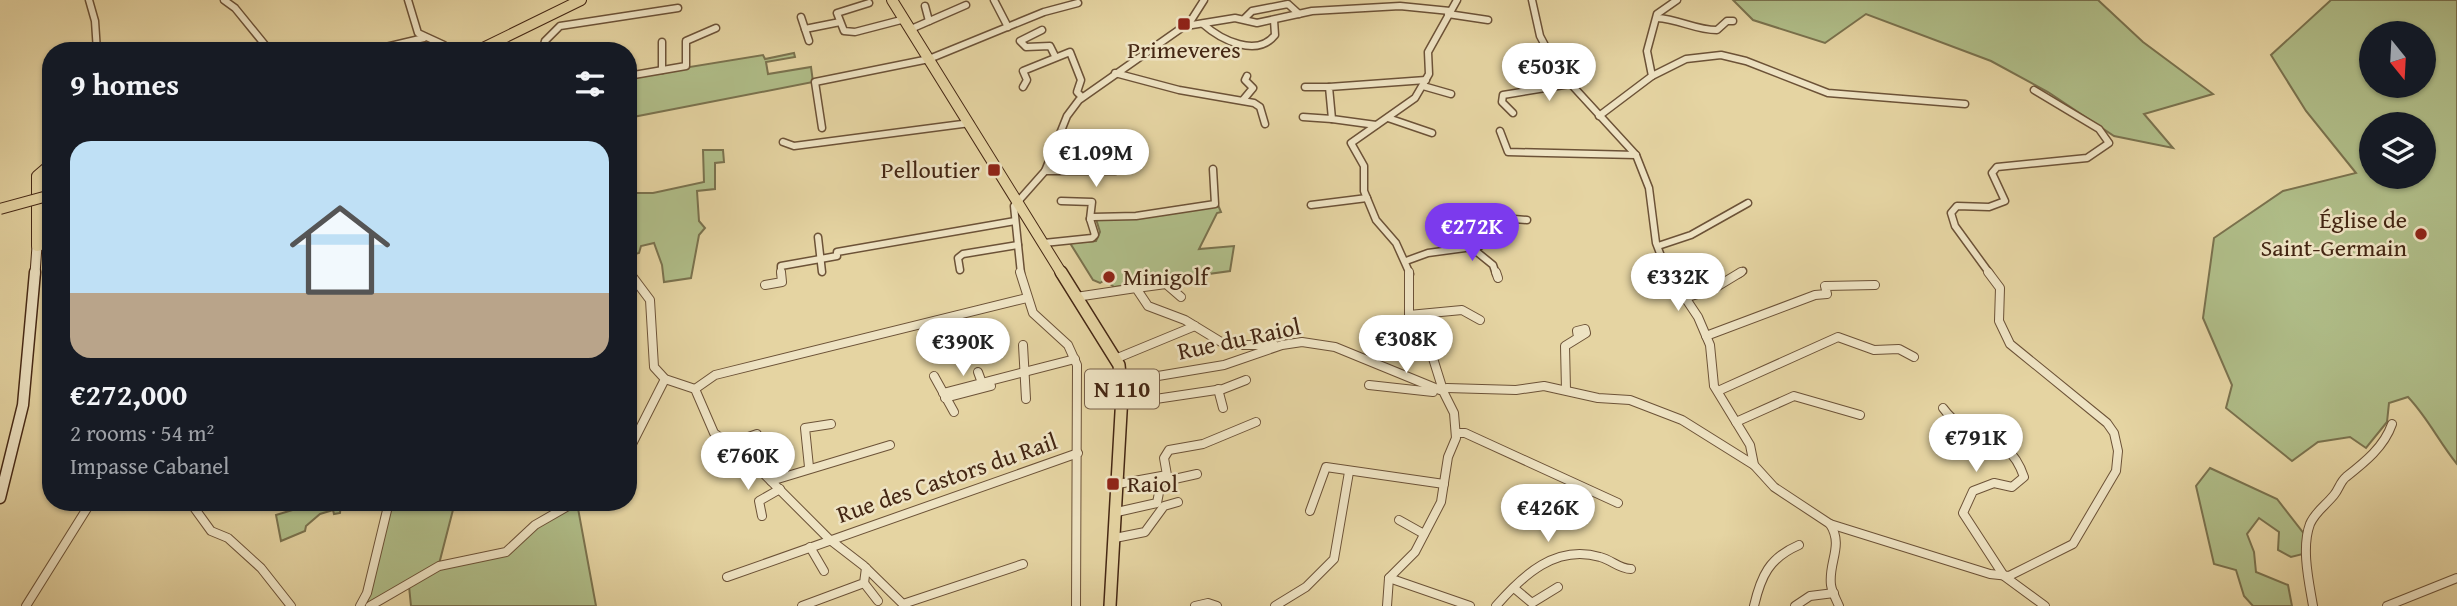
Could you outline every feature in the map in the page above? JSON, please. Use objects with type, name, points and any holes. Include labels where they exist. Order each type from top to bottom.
[{"type":"main road","points":[[485,42],[570,0]]},
{"type":"main road","points":[[495,42],[581,0]]},
{"type":"main road","name":"N 110","points":[[892,0],[1115,359],[1122,383],[1122,404],[1110,606]]},
{"type":"main road","points":[[0,498],[17,448],[24,408],[37,246],[37,176],[42,171]]},
{"type":"main road","points":[[0,209],[42,197]]},
{"type":"main road","points":[[37,246],[42,245]]},
{"type":"street","points":[[89,0],[95,21],[96,42]]},
{"type":"street","points":[[224,0],[233,5],[260,42]]},
{"type":"street","points":[[408,0],[418,33],[436,42]]},
{"type":"street","points":[[911,29],[963,7],[954,0]]},
{"type":"street","points":[[994,0],[1008,27]]},
{"type":"street","points":[[1076,606],[1078,453],[1075,359],[1070,347],[1060,336],[1033,315],[1027,298],[1018,245],[1015,221],[1017,201],[1045,171],[1067,116],[1082,97],[1186,26],[1204,0]]},
{"type":"street","points":[[1387,606],[1390,578],[1415,552],[1441,502],[1456,433],[1454,413],[1443,390],[1426,336],[1409,315],[1407,293],[1411,277],[1406,261],[1376,220],[1367,198],[1364,166],[1351,143],[1415,98],[1429,74],[1428,51],[1439,39],[1449,13],[1458,0]]},
{"type":"street","points":[[1532,0],[1540,36],[1552,62],[1636,155],[1649,188],[1658,246],[1668,272],[1685,298],[1714,354],[1711,361],[1717,391],[1750,446],[1754,465]]},
{"type":"street","points":[[1652,76],[1647,51],[1657,18],[1660,11],[1677,0]]},
{"type":"street","points":[[869,3],[836,13],[848,33],[905,19]]},
{"type":"street","points":[[822,128],[815,82],[929,59],[1053,8],[1078,3]]},
{"type":"street","points":[[1244,19],[1252,11],[1288,4],[1299,14]]},
{"type":"street","points":[[925,6],[929,21]]},
{"type":"street","points":[[1186,26],[1236,18],[1253,23],[1299,14],[1400,6],[1488,20]]},
{"type":"street","points":[[545,42],[560,26],[678,8]]},
{"type":"street","points":[[801,17],[809,41]]},
{"type":"street","points":[[1657,18],[1680,19],[1694,28],[1713,31],[1727,21],[1733,21]]},
{"type":"street","points":[[1203,24],[1216,35],[1258,47],[1267,45],[1275,35],[1274,20]]},
{"type":"street","points":[[805,29],[840,22]]},
{"type":"street","points":[[637,74],[688,64],[686,41],[716,28]]},
{"type":"street","points":[[1042,30],[1020,41],[1026,47],[1049,46],[1055,56]]},
{"type":"street","points":[[408,42],[425,38]]},
{"type":"street","points":[[662,42],[662,70]]},
{"type":"street","points":[[1023,87],[1027,80],[1023,71],[1070,52],[1081,80],[1077,92],[1082,97]]},
{"type":"street","points":[[1599,116],[1652,76],[1686,59],[1721,55],[1746,61],[1828,93],[1965,104]]},
{"type":"street","points":[[1115,73],[1179,90],[1243,100],[1260,107],[1265,124]]},
{"type":"street","points":[[1243,100],[1252,88],[1245,80],[1247,76]]},
{"type":"street","points":[[1306,88],[1425,83],[1451,94]]},
{"type":"street","points":[[1513,113],[1502,102],[1503,95],[1570,84]]},
{"type":"street","points":[[1329,87],[1332,119]]},
{"type":"street","points":[[1369,385],[1443,390],[1516,390],[1544,386],[1598,398],[1630,400],[1682,420],[1754,465],[1774,487],[1830,524],[1906,549],[2004,576],[2073,544],[2116,471],[2118,451],[2114,433],[2107,423],[2015,353],[1995,309],[2000,288],[1955,226],[1951,214],[1957,205],[1994,208],[2002,205],[2005,201],[1992,173],[1997,167],[2020,163],[2051,164],[2105,149],[2109,143],[2099,130],[2034,90]]},
{"type":"street","points":[[1303,117],[1376,125]]},
{"type":"street","points":[[1388,118],[1432,133]]},
{"type":"street","points":[[783,142],[794,146],[970,123]]},
{"type":"street","points":[[1500,131],[1508,152],[1636,155]]},
{"type":"street","points":[[1090,219],[1136,216],[1214,204],[1213,169]]},
{"type":"street","points":[[1045,171],[1115,171]]},
{"type":"street","points":[[1311,205],[1367,198]]},
{"type":"street","points":[[1061,201],[1100,202]]},
{"type":"street","points":[[1044,243],[1092,238],[1095,235],[1090,219],[1092,202]]},
{"type":"street","points":[[1658,246],[1691,235],[1748,203]]},
{"type":"street","points":[[1406,261],[1428,253],[1480,246],[1514,219],[1527,220]]},
{"type":"street","points":[[765,285],[782,282],[781,265],[837,256],[837,251],[1015,221]]},
{"type":"street","points":[[818,237],[822,272]]},
{"type":"street","points":[[960,270],[958,258],[963,254],[1018,245]]},
{"type":"street","points":[[1472,248],[1493,265],[1498,278]]},
{"type":"street","points":[[1685,298],[1713,289],[1743,271]]},
{"type":"street","points":[[637,282],[650,300],[654,367],[665,379],[695,389],[714,433],[780,489],[829,539],[866,568],[904,605],[1024,564]]},
{"type":"street","points":[[1076,297],[1166,284],[1181,298]]},
{"type":"street","points":[[1706,336],[1815,295],[1827,294],[1825,286],[1875,285]]},
{"type":"street","points":[[1136,288],[1148,306],[1195,326],[1226,345],[1282,345]]},
{"type":"street","points":[[695,389],[715,375],[1027,298]]},
{"type":"street","points":[[1409,315],[1462,310],[1480,320]]},
{"type":"street","points":[[928,324],[933,350]]},
{"type":"street","points":[[1115,359],[1195,326]]},
{"type":"street","points":[[1566,390],[1565,346],[1578,337]]},
{"type":"street","points":[[1717,391],[1838,337],[1853,341],[1871,352],[1881,354],[1899,349],[1914,357]]},
{"type":"street","name":"Rue du Raiol","points":[[1122,383],[1224,365],[1282,345],[1302,342],[1328,345],[1443,390]]},
{"type":"street","points":[[1023,345],[1026,399]]},
{"type":"street","points":[[944,396],[982,383],[1075,359]]},
{"type":"street","points":[[978,372],[982,383]]},
{"type":"street","points":[[934,376],[954,412]]},
{"type":"street","points":[[637,434],[665,379]]},
{"type":"street","points":[[944,396],[996,384],[998,379]]},
{"type":"street","points":[[1122,404],[1218,389],[1246,380]]},
{"type":"street","points":[[1218,389],[1223,408]]},
{"type":"street","points":[[1736,422],[1775,406],[1786,397],[1794,396],[1860,415]]},
{"type":"street","points":[[1943,408],[1954,425],[1999,440],[2021,462],[2024,477],[2012,488],[1994,483],[1973,491],[1963,513],[2004,576],[2045,606]]},
{"type":"street","points":[[1118,484],[1130,484],[1167,475],[1165,453],[1169,450],[1203,444],[1256,422]]},
{"type":"street","points":[[809,467],[805,428],[831,424]]},
{"type":"street","points":[[2313,606],[2307,566],[2309,526],[2317,512],[2335,494],[2342,480],[2368,460],[2388,435],[2392,424]]},
{"type":"street","points":[[1456,433],[1465,433],[1618,503]]},
{"type":"street","points":[[728,444],[757,434]]},
{"type":"street","points":[[771,481],[890,444]]},
{"type":"street","name":"Rue des Castors du Rail","points":[[727,577],[1078,453]]},
{"type":"street","points":[[1310,510],[1324,468],[1444,484]]},
{"type":"street","points":[[1276,606],[1306,587],[1334,559],[1349,472]]},
{"type":"street","points":[[1117,512],[1157,503],[1161,482],[1197,474]]},
{"type":"street","points":[[762,516],[759,501],[780,489]]},
{"type":"street","points":[[1115,538],[1145,531],[1164,506],[1178,502]]},
{"type":"street","points":[[26,606],[85,511]]},
{"type":"street","points":[[197,511],[211,531],[228,538],[261,568],[291,606]]},
{"type":"street","points":[[360,606],[367,593],[387,511]]},
{"type":"street","points":[[370,606],[439,566],[506,552],[535,524],[559,511]]},
{"type":"street","points":[[1399,520],[1424,534]]},
{"type":"street","points":[[1830,524],[1837,532],[1839,547],[1831,584],[1839,606]]},
{"type":"street","points":[[1754,606],[1762,570],[1786,550],[1798,545]]},
{"type":"street","points":[[810,547],[824,571]]},
{"type":"street","points":[[1496,606],[1536,565],[1559,555],[1577,552],[1604,558],[1622,568],[1631,569]]},
{"type":"street","points":[[866,568],[864,583],[878,601]]},
{"type":"street","points":[[1390,578],[1470,606]]},
{"type":"street","points":[[2387,606],[2457,578]]},
{"type":"street","points":[[802,606],[864,583]]},
{"type":"street","points":[[1514,588],[1532,603],[1558,587]]},
{"type":"street","points":[[1795,606],[1810,596],[1834,593]]},
{"type":"street","points":[[1195,606],[1208,603],[1217,606]]},
{"type":"green space","points":[[1733,0],[2098,0],[2143,42],[2213,94],[2144,114],[2173,148],[2114,136],[2048,92],[1991,61],[1866,14],[1825,43],[1753,20]]},
{"type":"green space","points":[[2331,0],[2457,0],[2457,464],[2408,397],[2389,403],[2387,422],[2366,448],[2350,437],[2318,442],[2292,461],[2226,408],[2232,385],[2203,318],[2214,238],[2283,191],[2356,173],[2306,111],[2271,55]]},
{"type":"green space","points":[[794,53],[795,57],[766,62],[768,74],[811,67],[813,82],[637,116],[637,76],[763,55],[765,59]]},
{"type":"green space","points":[[703,150],[723,150],[724,162],[715,163],[715,189],[697,191],[699,221],[705,228],[699,235],[691,278],[664,282],[662,265],[654,243],[641,246],[637,254],[637,193],[653,193],[704,182]]},
{"type":"green space","points":[[1218,205],[1221,212],[1217,213],[1199,249],[1234,246],[1230,271],[1114,287],[1105,280],[1100,283],[1093,280],[1070,243],[1096,241],[1100,232],[1096,219]]},
{"type":"green space","points":[[2210,468],[2277,499],[2305,535],[2303,554],[2291,557],[2278,550],[2279,532],[2259,518],[2247,534],[2254,552],[2256,572],[2288,585],[2292,606],[2253,606],[2244,596],[2236,570],[2214,564],[2196,486]]},
{"type":"green space","points":[[289,511],[330,511],[320,514],[306,526],[305,531],[281,541],[276,515]]},
{"type":"green space","points":[[390,511],[453,511],[439,564],[363,606]]},
{"type":"green space","points":[[564,511],[578,511],[596,606],[411,606],[409,586],[441,568],[503,555],[532,531]]},
{"type":"place","name":"Primeveres","points":[[1184,24]]},
{"type":"place","name":"Pelloutier","points":[[994,170]]},
{"type":"place","name":"Église de Saint-Germain","points":[[2421,234]]},
{"type":"place","name":"Minigolf","points":[[1109,277]]},
{"type":"place","name":"Raiol","points":[[1113,484]]}]
